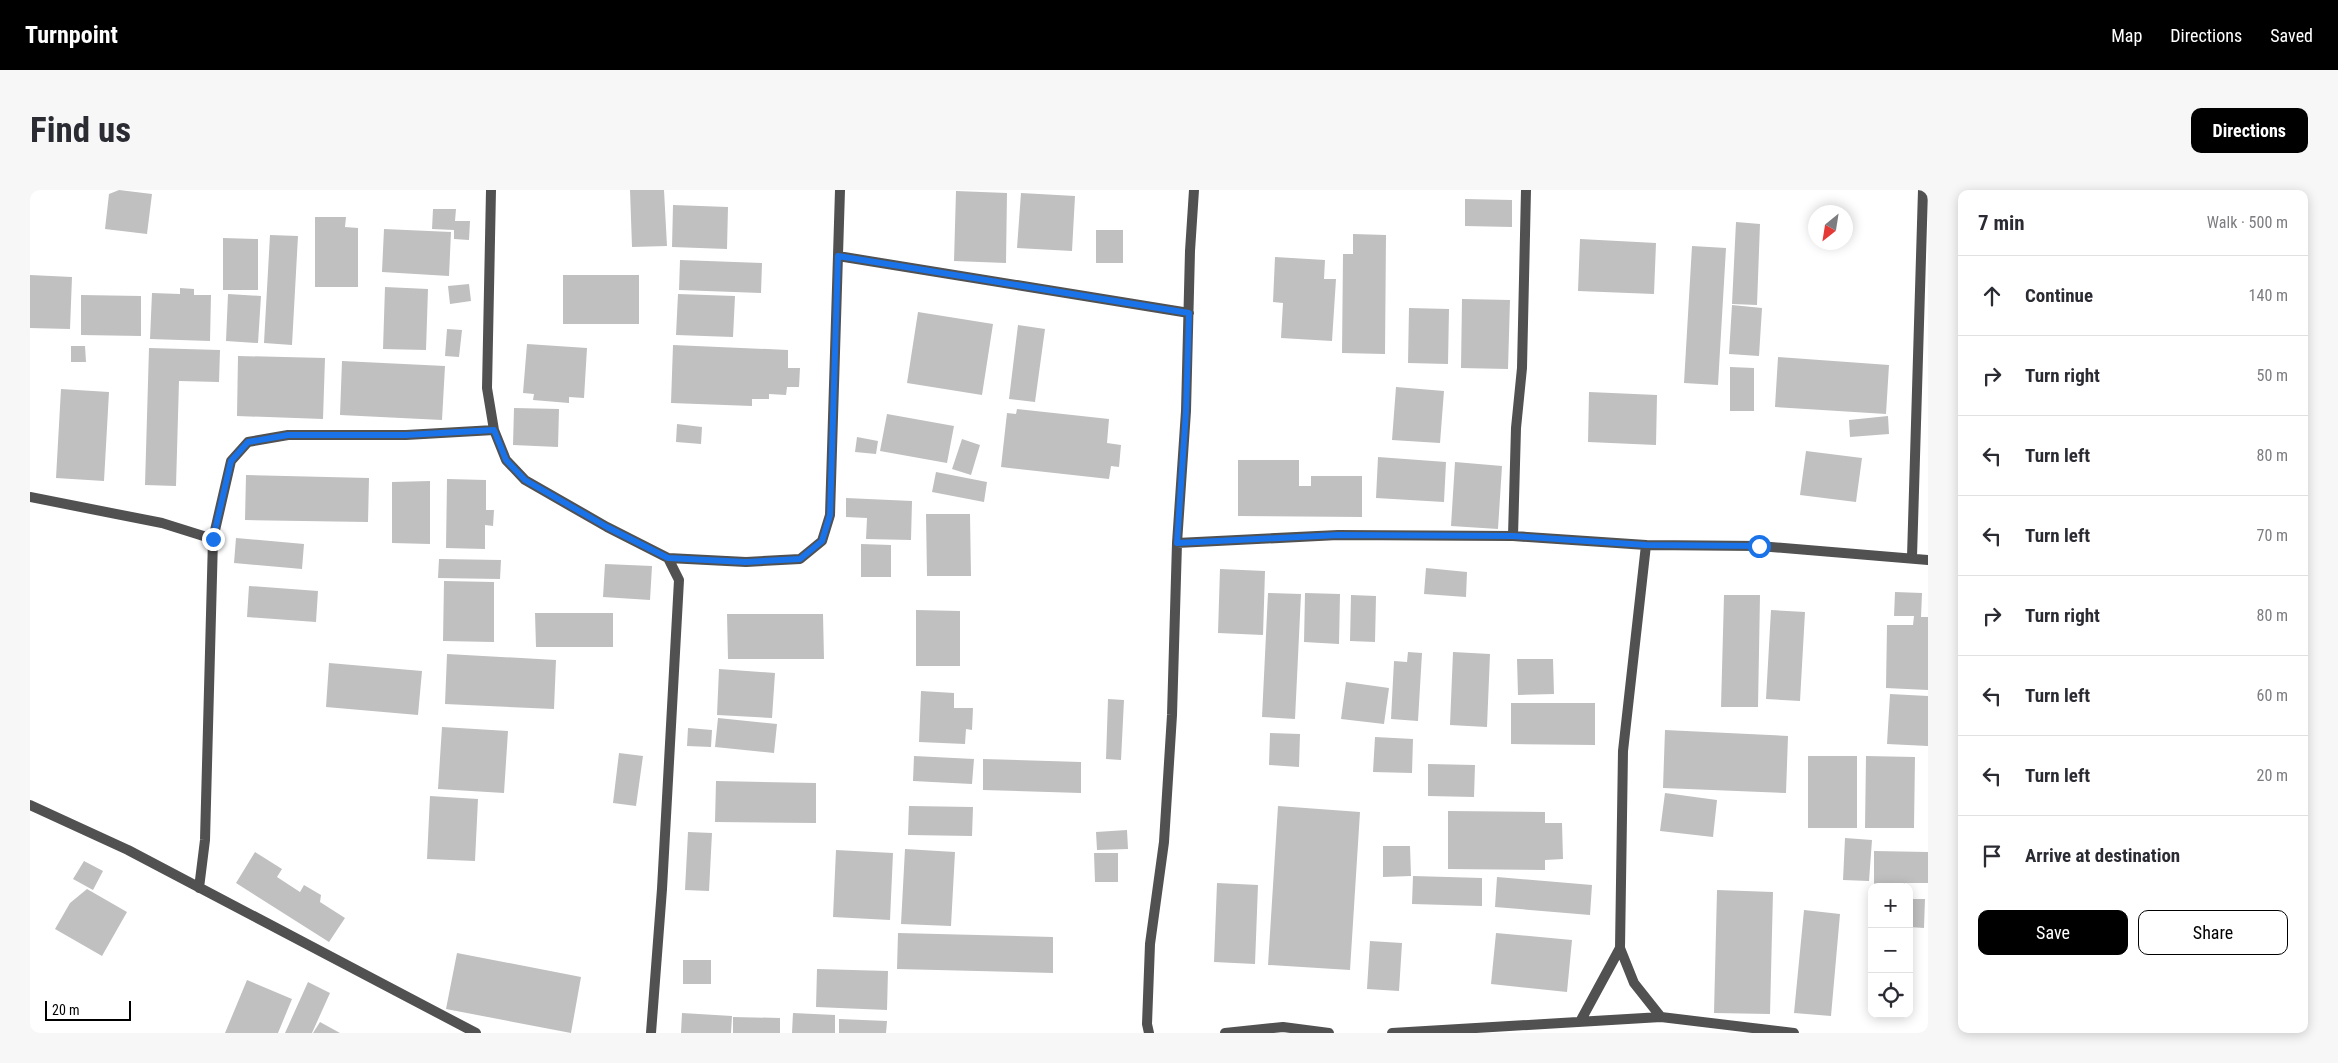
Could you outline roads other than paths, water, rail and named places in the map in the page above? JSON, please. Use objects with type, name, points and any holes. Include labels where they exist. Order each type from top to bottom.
[{"type":"street","points":[[490,190],[487,388],[494,430],[506,460],[525,480],[607,527],[668,558],[746,562],[800,559],[822,541],[830,515],[840,190]]},
{"type":"street","points":[[1149,1033],[1147,1024],[1150,944],[1164,842],[1172,715],[1177,543],[1186,411],[1194,190]]},
{"type":"street","points":[[1513,536],[1516,428],[1522,368],[1526,190]]},
{"type":"street","points":[[1912,557],[1923,190]]},
{"type":"street","points":[[838,256],[1189,313]]},
{"type":"street","points":[[199,888],[205,840],[213,539],[231,461],[248,442],[288,435],[406,435],[494,430]]},
{"type":"street","points":[[30,497],[162,523],[213,539]]},
{"type":"street","points":[[1177,543],[1338,535],[1513,536],[1646,545],[1759,546],[1912,557],[1928,560]]},
{"type":"street","points":[[1646,545],[1623,752],[1620,948],[1634,984],[1661,1016]]},
{"type":"street","points":[[651,1033],[662,889],[679,580],[668,558]]},
{"type":"street","points":[[30,805],[128,850],[476,1033]]},
{"type":"street","points":[[1581,1020],[1620,948]]},
{"type":"street","points":[[1392,1033],[1661,1016],[1794,1033]]},
{"type":"street","points":[[1225,1033],[1283,1027],[1329,1033]]}]
